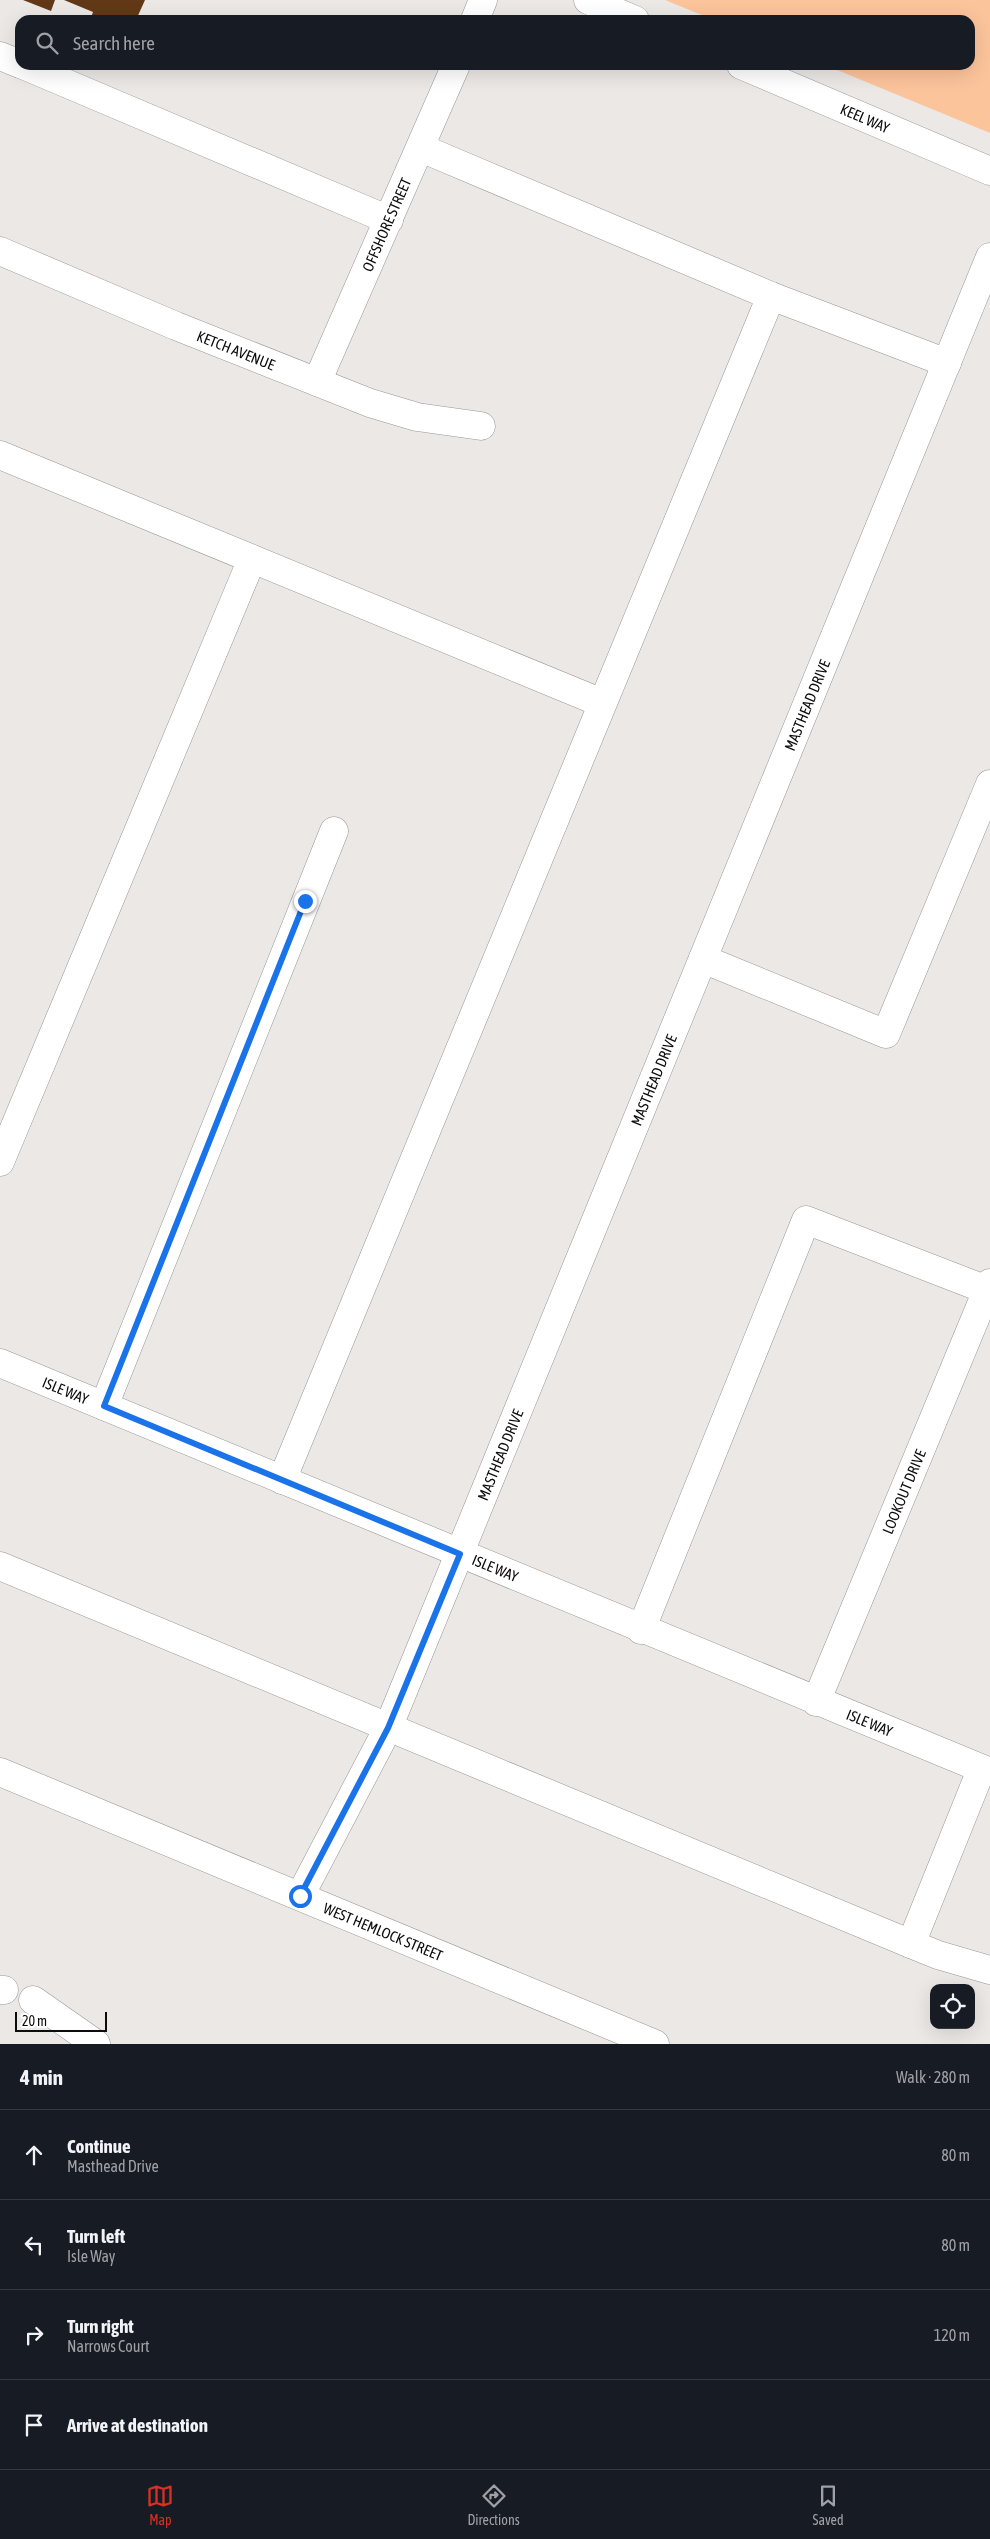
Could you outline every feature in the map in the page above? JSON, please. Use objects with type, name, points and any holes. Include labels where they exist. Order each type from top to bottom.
[{"type":"street","points":[[477,15],[483,0]]},
{"type":"street","points":[[588,0],[623,15]]},
{"type":"street","points":[[0,56],[15,62]]},
{"type":"street","points":[[35,70],[389,220]]},
{"type":"street","name":"OFFSHORE STREET","points":[[317,382],[454,70]]},
{"type":"street","name":"KEEL WAY","points":[[753,70],[990,171]]},
{"type":"street","points":[[421,148],[771,296],[947,363]]},
{"type":"street","name":"KETCH AVENUE","points":[[0,251],[176,326],[370,404],[417,417],[481,426]]},
{"type":"street","name":"MASTHEAD DRIVE","points":[[300,1896],[388,1728],[990,257]]},
{"type":"street","points":[[282,1480],[771,296]]},
{"type":"street","points":[[0,456],[602,703]]},
{"type":"street","points":[[0,1162],[252,559]]},
{"type":"street","points":[[703,959],[886,1034],[990,784]]},
{"type":"street","points":[[104,1406],[334,831]]},
{"type":"street","points":[[642,1630],[806,1220],[988,1286]]},
{"type":"street","name":"LOOKOUT DRIVE","points":[[816,1702],[988,1286]]},
{"type":"street","name":"ISLE WAY","points":[[0,1363],[985,1771]]},
{"type":"street","points":[[0,1566],[911,1944],[990,1970]]},
{"type":"street","points":[[911,1944],[985,1771]]},
{"type":"street","name":"WEST HEMLOCK STREET","points":[[0,1772],[655,2044]]},
{"type":"street","points":[[33,2000],[96,2044]]},
{"type":"shaded area","points":[[665,0],[990,0],[990,133],[837,70],[975,70],[975,15],[702,15]]},
{"type":"building","points":[[23,0],[55,0],[51,11]]},
{"type":"building","points":[[64,0],[145,0],[138,15],[92,15],[93,12]]},
{"type":"route","points":[[300,1896],[388,1728],[460,1554],[104,1406],[305,901]]}]
